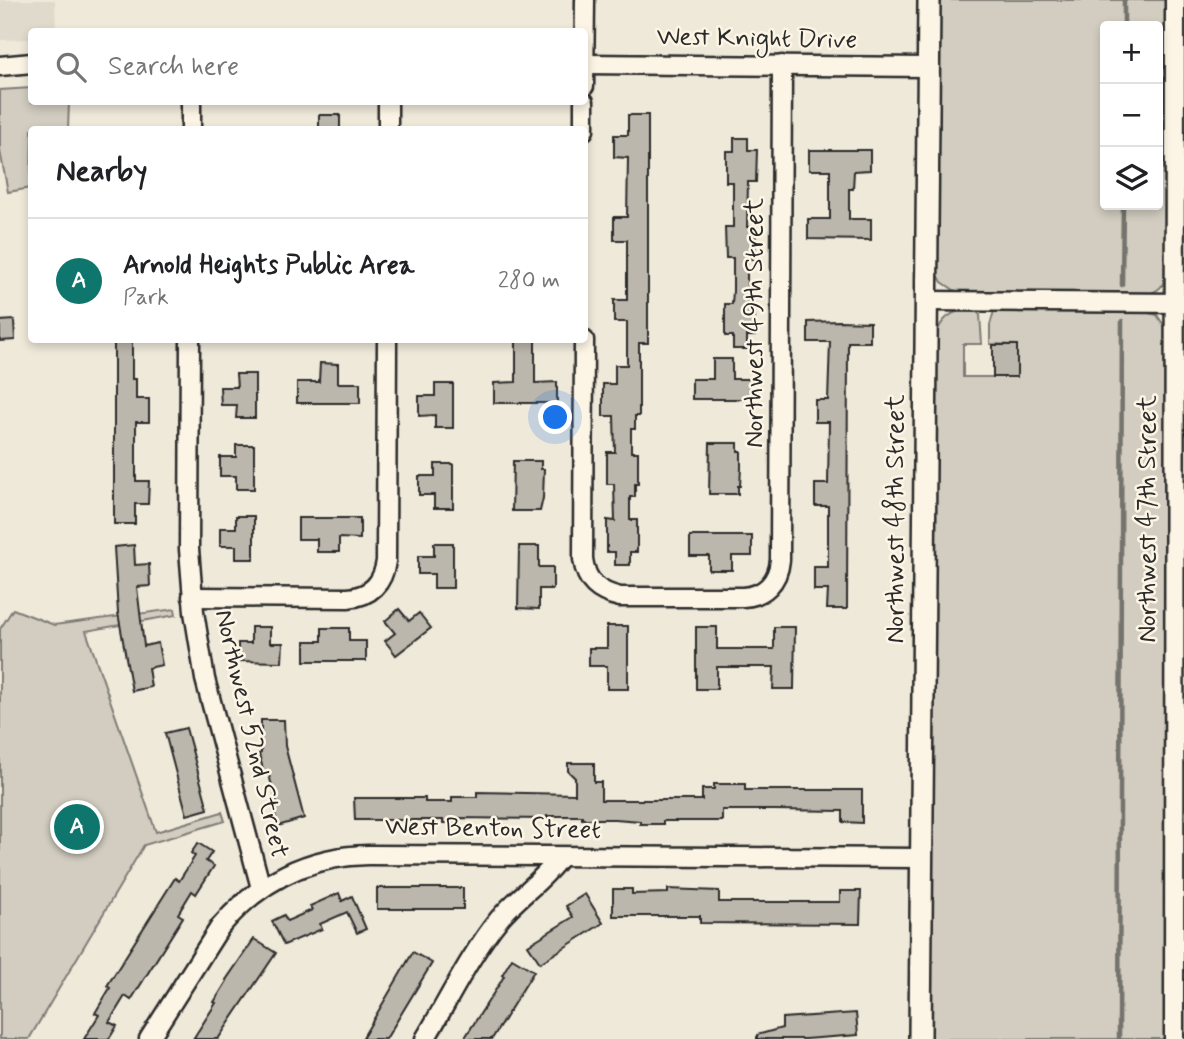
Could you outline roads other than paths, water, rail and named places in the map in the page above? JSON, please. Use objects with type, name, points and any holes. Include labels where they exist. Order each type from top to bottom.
[{"type":"main road","name":"Northwest 48th Street","points":[[920,1039],[929,0]]},
{"type":"street","points":[[585,0],[585,28]]},
{"type":"street","name":"Northwest 47th Street","points":[[1174,1039],[1179,303],[1175,0]]},
{"type":"street","points":[[0,66],[28,63]]},
{"type":"street","name":"West Knight Drive","points":[[588,64],[928,67]]},
{"type":"street","name":"Northwest 49th Street","points":[[583,343],[583,559],[588,579],[603,593],[620,597],[749,597],[761,593],[774,581],[780,560],[782,65]]},
{"type":"street","points":[[191,105],[191,126]]},
{"type":"street","points":[[388,105],[388,126]]},
{"type":"street","points":[[584,105],[584,126]]},
{"type":"street","points":[[926,301],[1179,303]]},
{"type":"street","name":"Northwest 52nd Street","points":[[190,343],[189,549],[192,597],[205,679],[261,888]]},
{"type":"street","points":[[192,597],[354,598],[367,594],[381,579],[386,561],[387,343]]},
{"type":"street","name":"West Benton Street","points":[[149,1039],[220,927],[241,904],[261,888],[308,864],[333,858],[356,855],[921,858]]},
{"type":"street","points":[[425,1039],[487,935],[502,916],[539,882],[561,857]]},
{"type":"waterway","points":[[1124,0],[1124,21]]},
{"type":"waterway","points":[[1122,285],[1123,210]]},
{"type":"waterway","points":[[1119,1039],[1122,321]]},
{"type":"place","name":"Arnold Heights Public Area","points":[[77,827]]}]
